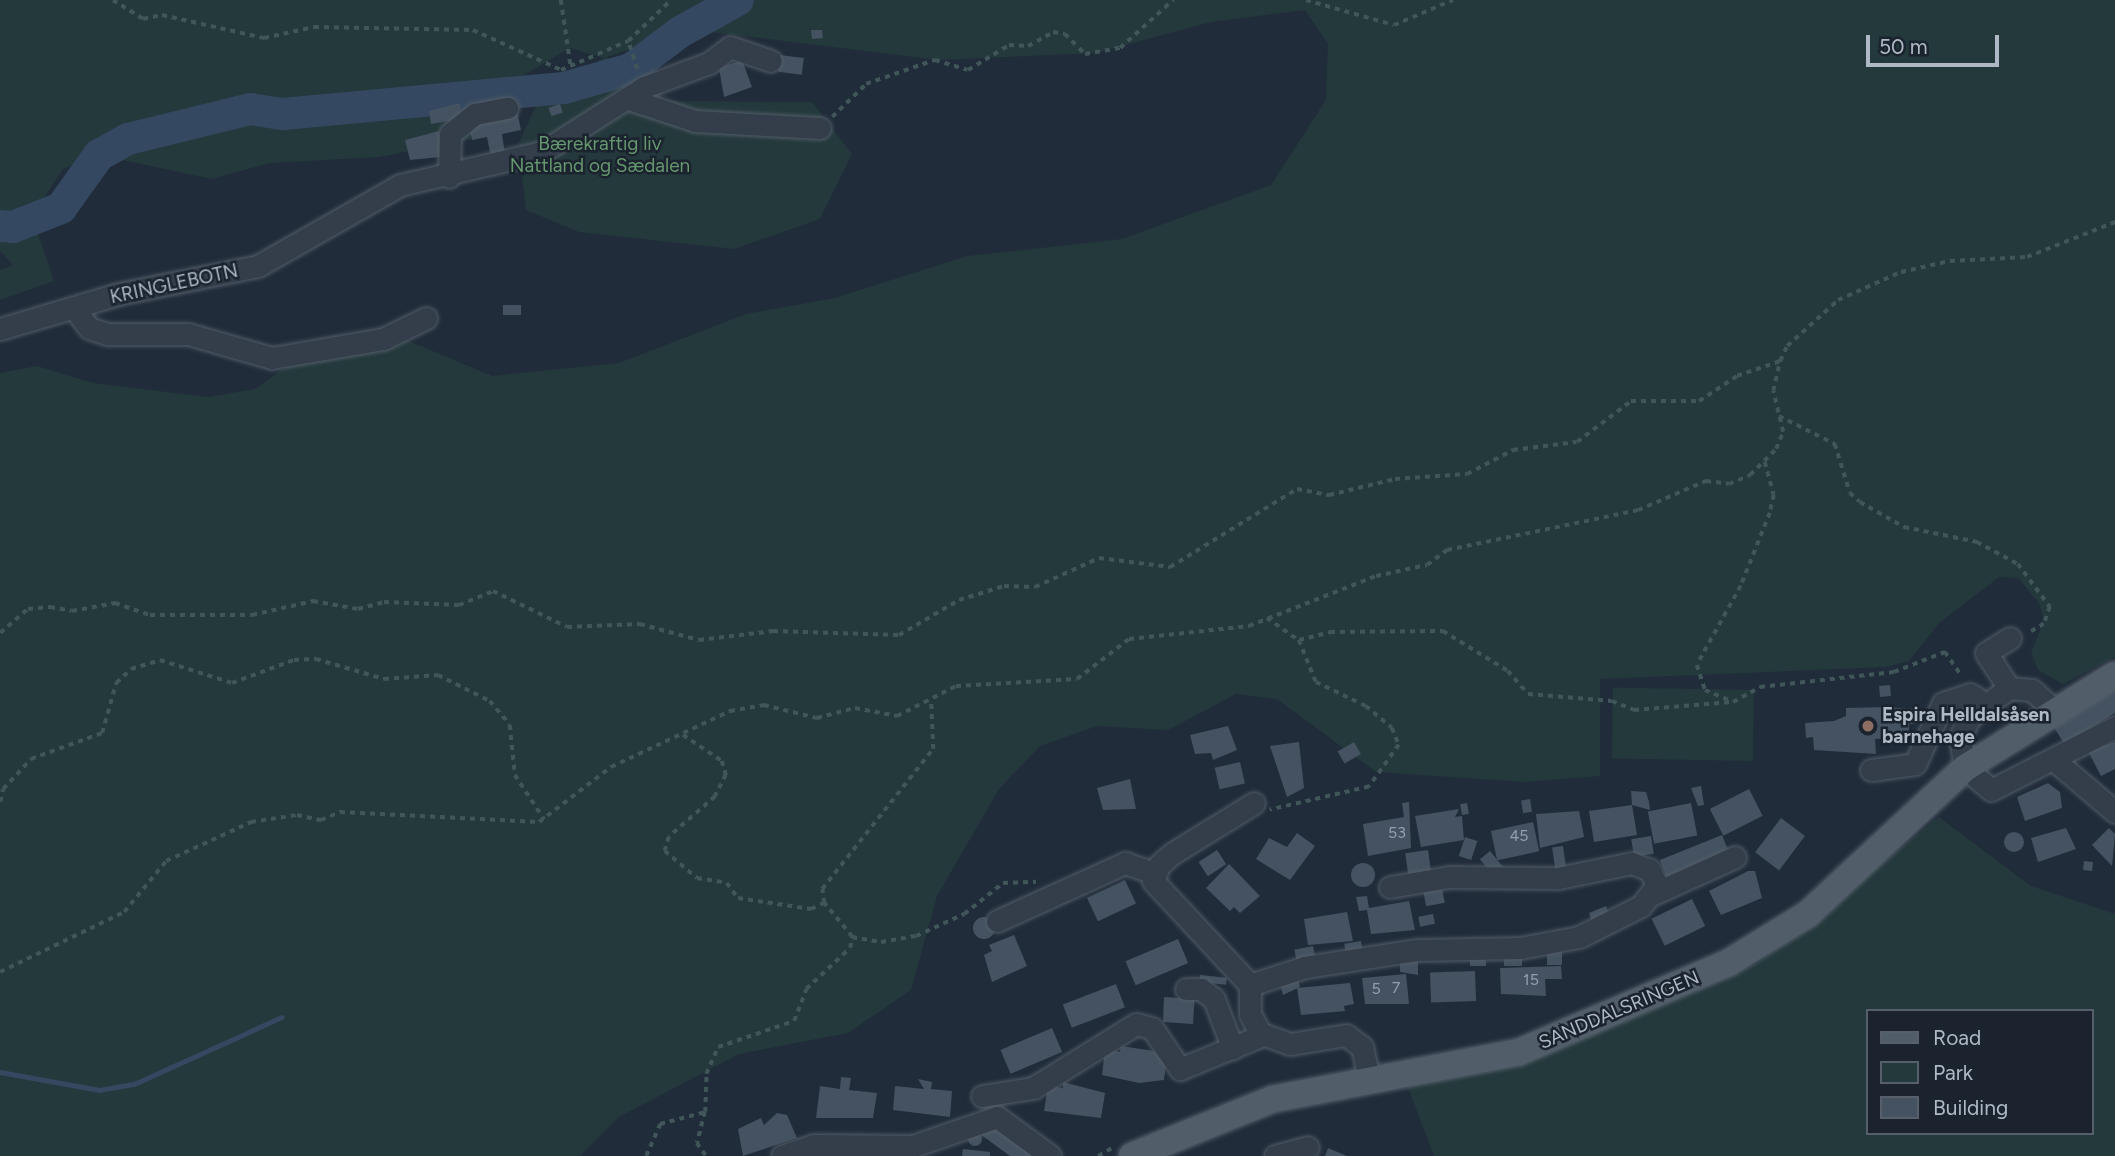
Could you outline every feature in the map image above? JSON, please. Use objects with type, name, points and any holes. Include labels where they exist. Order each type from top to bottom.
[{"type":"main road","name":"SANDDALSRINGEN","points":[[1124,1151],[1248,1107],[1553,1041],[1736,958],[1808,914],[1965,768],[2115,675]]},
{"type":"street","name":"KRINGLEBOTN","points":[[0,329],[74,308],[258,266],[400,185],[449,177],[542,152],[636,85],[709,63],[730,47],[771,61]]},
{"type":"street","points":[[636,85],[695,121],[820,128]]},
{"type":"street","points":[[449,177],[450,134],[475,114],[507,108]]},
{"type":"street","points":[[74,308],[89,328],[108,334],[188,334],[272,358],[383,339],[426,318]]},
{"type":"street","points":[[2009,688],[1986,653],[2010,638]]},
{"type":"street","points":[[2055,711],[2032,690],[2009,688],[1984,703],[1962,726],[1965,768],[1991,790],[2115,727]]},
{"type":"street","points":[[1871,770],[1914,764],[1929,744],[1937,709],[1960,695],[1984,703]]},
{"type":"street","points":[[2054,760],[2115,812]]},
{"type":"street","points":[[1154,873],[1173,853],[1249,806]]},
{"type":"street","points":[[1250,985],[1305,967],[1418,950],[1561,942],[1624,918],[1653,894],[1735,857]]},
{"type":"street","points":[[997,921],[1125,863],[1154,873]]},
{"type":"street","points":[[1390,887],[1458,876],[1558,877],[1632,863],[1655,876],[1653,894]]},
{"type":"street","points":[[1154,873],[1160,894],[1250,985],[1250,1014],[1263,1035],[1290,1044],[1346,1035],[1362,1047],[1369,1079]]},
{"type":"street","points":[[1186,989],[1201,989],[1214,999],[1233,1049]]},
{"type":"street","points":[[982,1096],[1033,1088],[1136,1024],[1152,1028],[1180,1069],[1263,1035]]},
{"type":"street","points":[[782,1156],[806,1146],[913,1146],[997,1117],[1050,1156]]},
{"type":"street","points":[[1275,1156],[1308,1147]]},
{"type":"path","points":[[113,0],[143,19],[162,15],[264,38],[314,27],[473,30],[510,43],[547,68],[571,68],[628,41],[671,0]]},
{"type":"path","points":[[561,0],[571,68]]},
{"type":"path","points":[[820,128],[866,84],[934,60],[968,70],[1009,45],[1028,46],[1054,32],[1065,34],[1085,54],[1119,48],[1173,0]]},
{"type":"path","points":[[1306,0],[1394,25],[1453,0]]},
{"type":"path","points":[[628,41],[636,85]]},
{"type":"path","points":[[0,972],[124,912],[166,861],[251,822],[297,815],[321,820],[340,812],[544,819],[611,767],[730,711],[764,705],[817,718],[855,708],[897,716],[930,704],[956,685],[1077,679],[1129,639],[1202,634],[1265,618],[1376,576],[1427,565],[1447,550],[1638,510],[1706,481],[1730,484],[1765,463],[1783,432],[1773,391],[1780,361],[1787,346],[1838,300],[1901,272],[1950,261],[2027,257],[2115,222]]},
{"type":"path","points":[[0,633],[29,609],[50,607],[72,611],[115,603],[150,615],[252,615],[313,601],[358,608],[384,602],[459,605],[493,591],[567,627],[640,624],[699,640],[773,631],[899,635],[959,600],[1004,586],[1035,587],[1099,558],[1170,567],[1297,489],[1329,495],[1395,479],[1467,474],[1513,450],[1577,442],[1631,401],[1699,401],[1737,376],[1780,361]]},
{"type":"path","points":[[1779,416],[1835,444],[1850,493],[1860,502],[1904,527],[1995,549],[2036,580],[2050,617],[2010,638]]},
{"type":"path","points":[[1733,702],[1705,690],[1697,665],[1767,523],[1774,495],[1765,463]]},
{"type":"path","points":[[1249,806],[1250,816],[1302,798],[1369,787],[1395,756],[1398,736],[1366,706],[1316,682],[1299,640],[1265,618]]},
{"type":"path","points":[[1299,640],[1329,632],[1443,631],[1508,670],[1528,694],[1612,701],[1634,710],[1733,702],[1760,687],[1894,672],[1945,652],[1962,672],[1960,695]]},
{"type":"path","points":[[0,802],[3,789],[31,759],[102,733],[116,683],[131,669],[160,660],[232,683],[294,660],[316,659],[384,679],[438,675],[490,701],[510,725],[515,775],[544,819]]},
{"type":"path","points":[[930,704],[933,749],[860,835],[822,889],[824,903],[852,937],[881,942],[916,936],[964,914],[1003,883],[1065,888]]},
{"type":"path","points":[[682,735],[722,761],[726,775],[715,797],[669,837],[665,851],[697,878],[727,883],[738,898],[811,909],[824,903]]},
{"type":"path","points":[[706,1156],[697,1143],[705,1112],[706,1074],[718,1047],[794,1021],[806,989],[841,962],[852,937]]},
{"type":"path","points":[[646,1156],[660,1124],[705,1112]]},
{"type":"path","points":[[1098,1156],[1124,1151]]},
{"type":"green space","name":"Bærekraftig liv Nattland og Sædalen","points":[[0,0],[2115,0],[2115,657],[2063,684],[2038,670],[2031,653],[2044,621],[2039,603],[2018,578],[1999,577],[1939,623],[1909,661],[1885,667],[1600,679],[1600,776],[1525,782],[1376,772],[1277,699],[1236,694],[1168,730],[1097,726],[1040,746],[999,789],[937,896],[911,990],[848,1033],[739,1054],[619,1117],[580,1156],[0,1156],[0,373],[37,366],[93,383],[208,397],[255,389],[320,342],[390,333],[492,376],[619,363],[746,314],[835,298],[967,256],[1122,239],[1271,185],[1326,100],[1328,44],[1305,10],[1211,22],[1096,53],[938,60],[702,31],[680,32],[607,57],[631,69],[634,82],[657,101],[812,102],[852,154],[820,219],[734,249],[579,232],[526,210],[518,144],[543,91],[604,58],[570,48],[519,78],[477,138],[379,157],[270,163],[212,179],[99,155],[63,169],[32,216],[54,281],[0,300],[0,270],[13,265],[0,251]]},
{"type":"green space","points":[[1613,688],[1754,690],[1753,761],[1612,759]]},
{"type":"green space","points":[[1939,817],[2031,886],[2115,914],[2115,1156],[1434,1156],[1407,1085],[1559,1046],[1759,962]]},
{"type":"building","points":[[811,30],[822,30],[823,38],[812,39]]},
{"type":"building","points":[[780,55],[804,58],[802,75],[778,72]]},
{"type":"building","points":[[742,60],[752,87],[724,97],[719,68]]},
{"type":"building","points":[[460,103],[461,119],[431,124],[429,111]]},
{"type":"building","points":[[560,104],[563,113],[551,116],[549,108]]},
{"type":"building","points":[[517,111],[521,130],[502,134],[505,154],[491,157],[487,137],[472,140],[468,121]]},
{"type":"building","points":[[439,131],[440,157],[410,160],[405,140]]},
{"type":"building","points":[[503,305],[521,305],[521,315],[503,315]]},
{"type":"building","points":[[1890,685],[1891,696],[1880,697],[1879,686]]},
{"type":"building","points":[[2115,690],[2115,713],[2064,744],[2054,727]]},
{"type":"building","points":[[1846,708],[1915,709],[1916,724],[1909,724],[1909,737],[1875,739],[1876,754],[1814,750],[1813,737],[1806,738],[1805,723],[1834,721],[1846,716]]},
{"type":"building","points":[[1228,726],[1237,750],[1213,760],[1211,753],[1195,754],[1190,735]]},
{"type":"building","points":[[1299,742],[1304,788],[1287,797],[1270,746]]},
{"type":"building","points":[[1354,742],[1361,754],[1345,764],[1338,752]]},
{"type":"building","points":[[2115,742],[2115,769],[2101,776],[2088,751]]},
{"type":"building","points":[[1240,762],[1245,783],[1220,789],[1215,768]]},
{"type":"building","points":[[1130,779],[1136,809],[1103,810],[1097,788]]},
{"type":"building","points":[[2048,783],[2060,792],[2062,808],[2025,821],[2017,797]]},
{"type":"building","points":[[1701,786],[1704,805],[1698,806],[1691,788]]},
{"type":"building","points":[[1749,789],[1763,816],[1723,836],[1710,809]]},
{"type":"building","points":[[1631,791],[1646,792],[1650,810],[1632,805]]},
{"type":"building","points":[[1530,799],[1532,812],[1523,813],[1521,800]]},
{"type":"building","points":[[1409,802],[1411,848],[1368,856],[1363,824],[1404,817],[1402,803]]},
{"type":"building","points":[[1467,803],[1469,814],[1462,815],[1460,804]]},
{"type":"building","points":[[1691,803],[1697,835],[1654,844],[1648,811]]},
{"type":"building","points":[[1632,805],[1637,835],[1594,842],[1589,811]]},
{"type":"building","points":[[1459,809],[1455,817],[1462,816],[1464,840],[1421,847],[1415,816]]},
{"type":"building","points":[[1579,811],[1584,837],[1540,848],[1536,814]]},
{"type":"building","points":[[1781,818],[1805,836],[1779,870],[1755,852]]},
{"type":"building","points":[[1533,822],[1539,851],[1497,860],[1491,831]]},
{"type":"building","points":[[2066,828],[2076,849],[2038,862],[2031,838]]},
{"type":"building","points":[[2109,828],[2115,834],[2112,866],[2092,845]]},
{"type":"building","points":[[2014,832],[2021,835],[2024,842],[2021,849],[2014,852],[2007,849],[2004,842],[2007,835]]},
{"type":"building","points":[[1297,833],[1315,846],[1290,880],[1256,859],[1269,838],[1287,847]]},
{"type":"building","points":[[1722,835],[1729,852],[1667,877],[1660,860]]},
{"type":"building","points":[[1651,836],[1654,854],[1634,857],[1631,839]]},
{"type":"building","points":[[1465,837],[1477,841],[1471,860],[1459,856]]},
{"type":"building","points":[[1563,846],[1566,867],[1555,868],[1552,848]]},
{"type":"building","points":[[1217,850],[1226,864],[1208,876],[1199,862]]},
{"type":"building","points":[[1428,850],[1431,871],[1408,874],[1405,853]]},
{"type":"building","points":[[1490,851],[1504,868],[1494,876],[1480,859]]},
{"type":"building","points":[[2084,861],[2093,862],[2092,871],[2083,870]]},
{"type":"building","points":[[1363,863],[1372,866],[1375,875],[1372,884],[1363,887],[1354,884],[1351,875],[1354,866]]},
{"type":"building","points":[[1229,864],[1260,896],[1240,913],[1234,907],[1230,911],[1206,888]]},
{"type":"building","points":[[1748,871],[1755,871],[1762,898],[1721,915],[1709,891]]},
{"type":"building","points":[[1125,880],[1136,904],[1098,921],[1087,898]]},
{"type":"building","points":[[1441,883],[1445,903],[1426,906],[1422,887]]},
{"type":"building","points":[[1367,896],[1369,908],[1409,901],[1415,930],[1371,934],[1367,910],[1359,911],[1356,897]]},
{"type":"building","points":[[1692,899],[1705,926],[1665,946],[1652,919]]},
{"type":"building","points":[[1606,906],[1610,917],[1593,925],[1589,913]]},
{"type":"building","points":[[1347,912],[1353,941],[1308,945],[1304,919]]},
{"type":"building","points":[[1433,914],[1435,924],[1420,927],[1418,917]]},
{"type":"building","points":[[984,917],[992,920],[995,928],[992,936],[984,939],[976,936],[973,928],[976,920]]},
{"type":"building","points":[[1014,935],[1027,966],[992,982],[984,955],[992,951],[989,945]]},
{"type":"building","points":[[1178,939],[1188,963],[1136,985],[1126,961]]},
{"type":"building","points":[[1361,941],[1363,953],[1346,956],[1344,944]]},
{"type":"building","points":[[1313,946],[1316,961],[1297,964],[1294,950]]},
{"type":"building","points":[[1547,950],[1562,950],[1562,965],[1547,965]]},
{"type":"building","points":[[1470,954],[1486,954],[1486,966],[1470,966]]},
{"type":"building","points":[[1504,954],[1522,954],[1522,966],[1504,966]]},
{"type":"building","points":[[1418,957],[1418,975],[1400,972],[1400,958]]},
{"type":"building","points":[[1561,966],[1562,979],[1545,979],[1546,996],[1501,994],[1500,968]]},
{"type":"building","points":[[1475,971],[1476,1001],[1431,1003],[1430,973]]},
{"type":"building","points":[[1406,974],[1409,1004],[1365,1004],[1362,978]]},
{"type":"building","points":[[1200,975],[1227,978],[1226,985],[1199,982]]},
{"type":"building","points":[[1297,975],[1300,987],[1283,995],[1279,979]]},
{"type":"building","points":[[1350,983],[1354,1004],[1344,1006],[1345,1011],[1301,1015],[1297,988]]},
{"type":"building","points":[[1116,984],[1125,1007],[1072,1028],[1063,1004]]},
{"type":"building","points":[[1179,992],[1195,993],[1193,1024],[1163,1022],[1164,997],[1179,998]]},
{"type":"building","points":[[1052,1028],[1062,1052],[1011,1074],[1000,1050]]},
{"type":"building","points":[[1121,1046],[1154,1051],[1166,1065],[1164,1080],[1139,1083],[1102,1075],[1105,1050],[1120,1052]]},
{"type":"building","points":[[841,1077],[851,1078],[849,1090],[877,1093],[873,1118],[816,1118],[820,1086],[840,1089]]},
{"type":"building","points":[[918,1079],[932,1082],[931,1089],[952,1091],[950,1117],[893,1110],[895,1086],[924,1089]]},
{"type":"building","points":[[1063,1082],[1105,1093],[1101,1118],[1044,1111],[1048,1086],[1063,1088]]},
{"type":"building","points":[[777,1113],[787,1115],[797,1138],[743,1156],[738,1129],[761,1118],[764,1125]]},
{"type":"building","points":[[989,1122],[1035,1156],[1010,1156],[980,1134]]},
{"type":"building","points":[[975,1132],[980,1134],[980,1144],[975,1146],[970,1144],[968,1139],[970,1134]]},
{"type":"building","points":[[1328,1148],[1347,1156],[1325,1156]]},
{"type":"building","points":[[963,1149],[990,1152],[990,1156],[962,1156]]},
{"type":"waterway","points":[[0,226],[13,227],[61,208],[99,155],[128,139],[250,109],[283,114],[564,88],[631,69],[680,32],[738,0]]},
{"type":"waterway","points":[[0,1072],[99,1090],[134,1084],[282,1017]]},
{"type":"place","name":"Espira Helldalsåsen barnehage","points":[[1868,726]]}]
